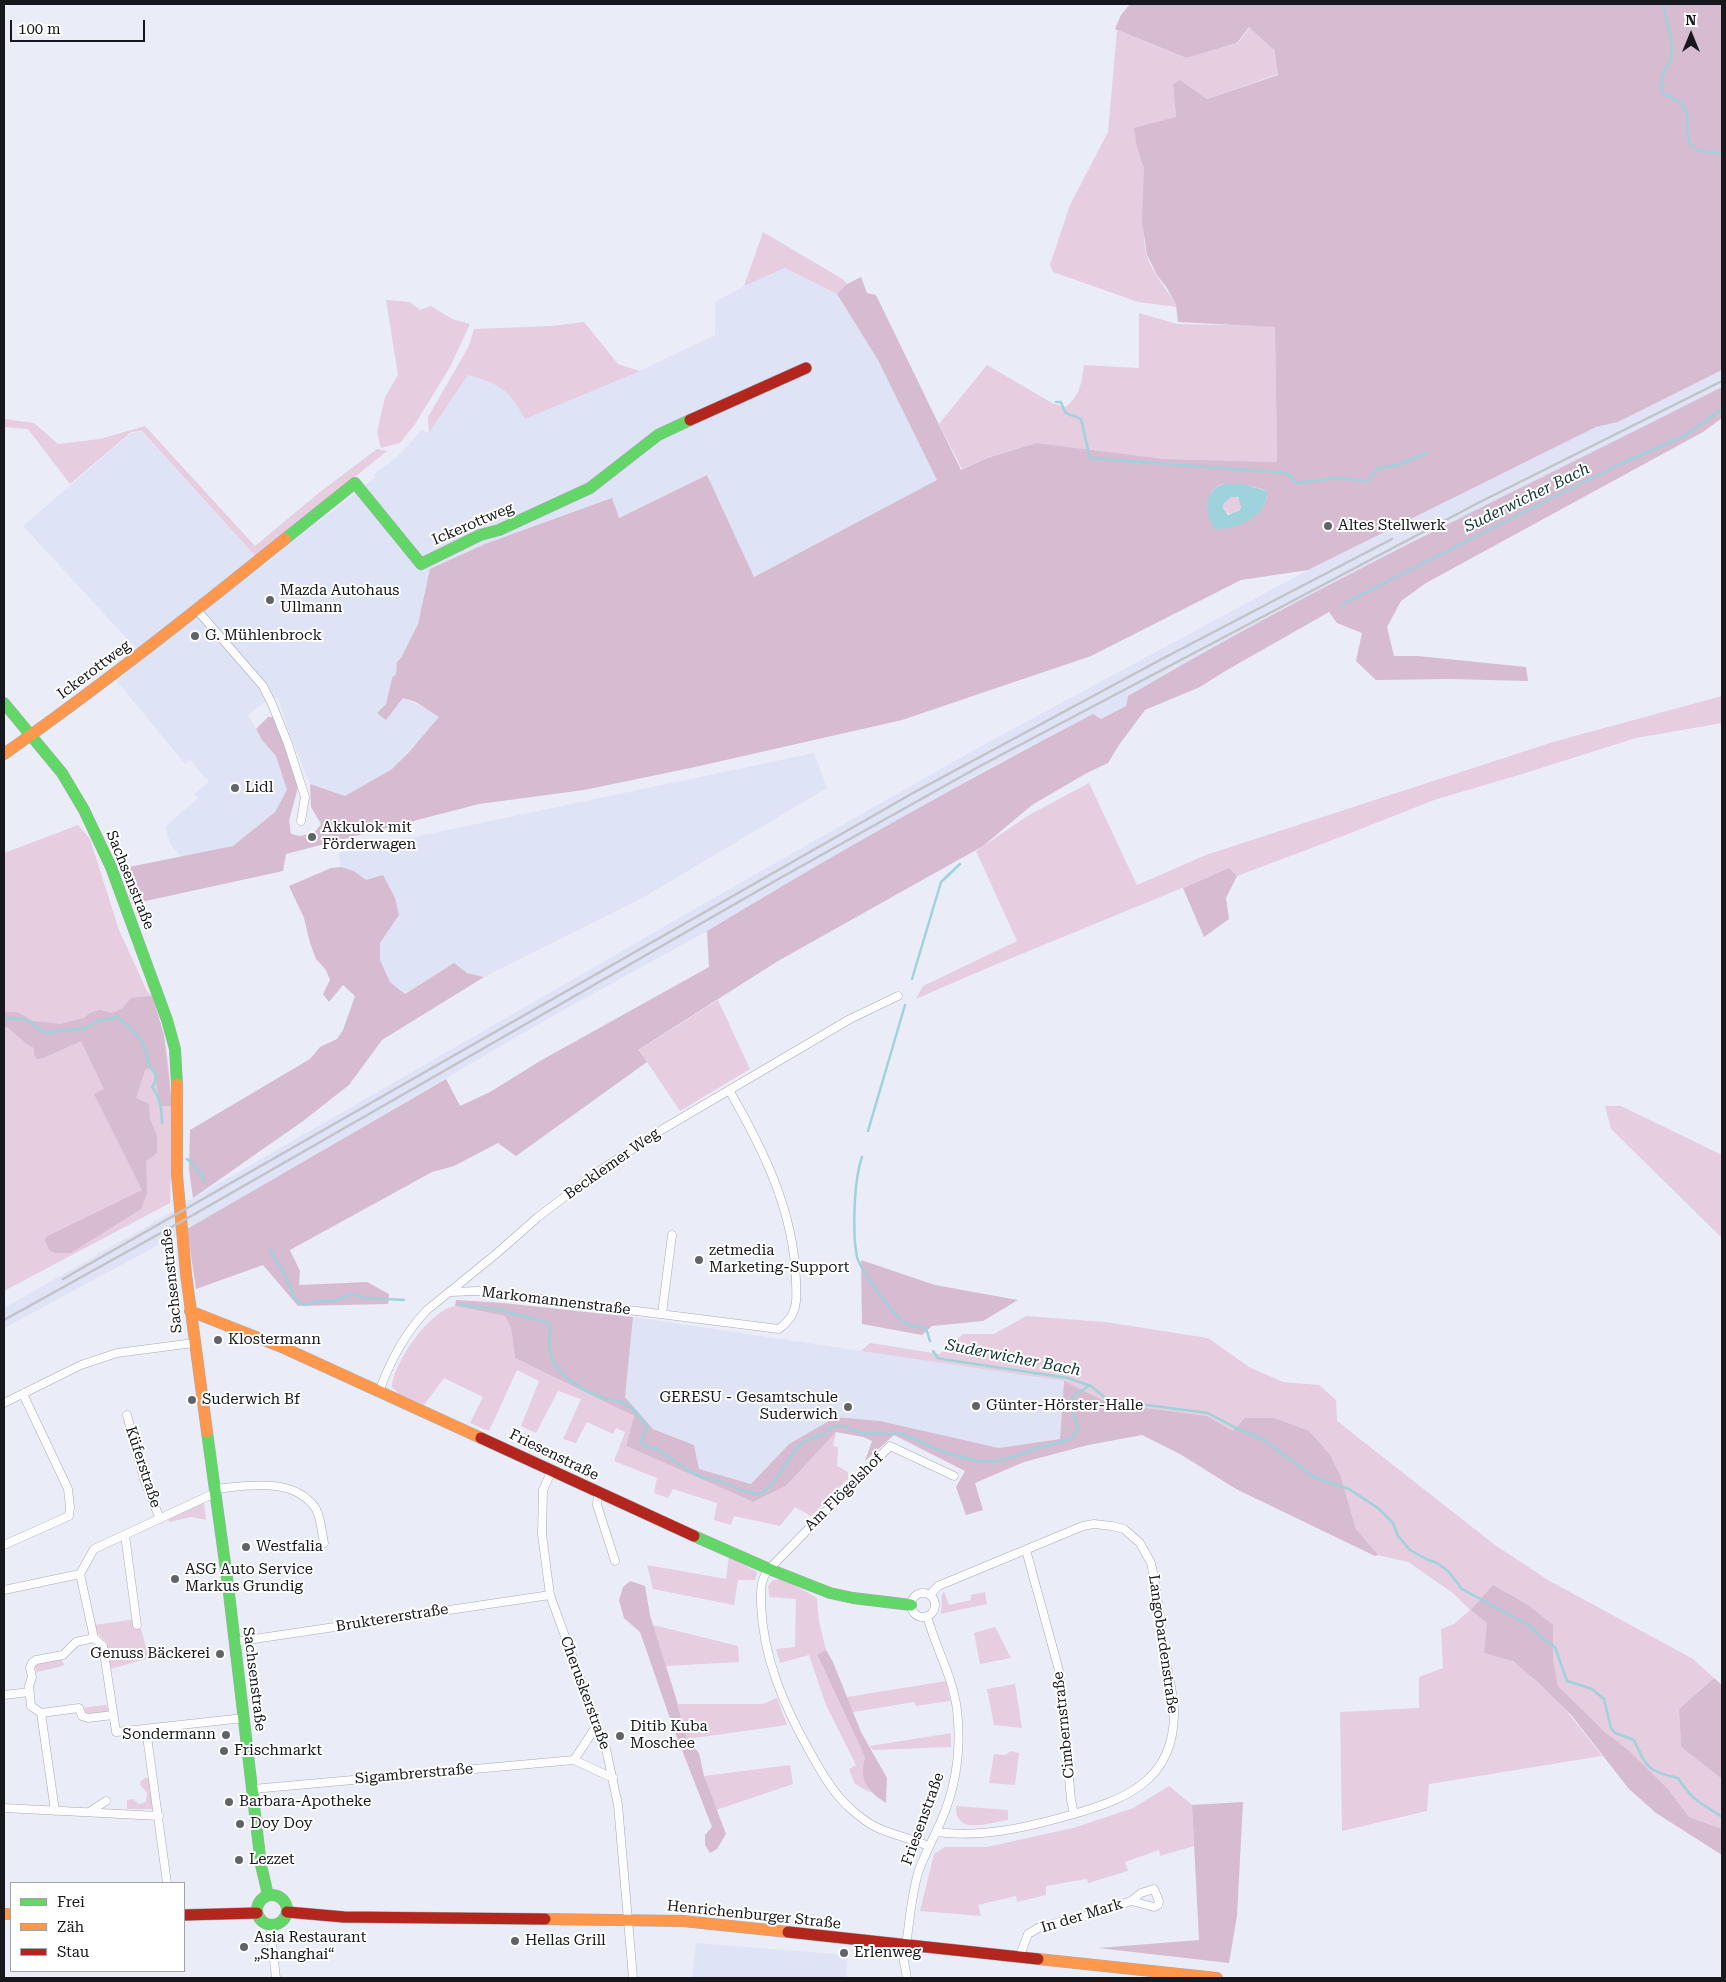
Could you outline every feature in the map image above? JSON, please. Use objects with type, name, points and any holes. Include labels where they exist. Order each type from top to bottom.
[{"type":"street","name":"Ickerottweg","points":[[4,754],[58,716],[197,610],[355,483],[421,564],[480,535],[499,530],[590,488],[658,436],[706,412],[806,368]]},
{"type":"street","points":[[197,610],[263,686],[272,704],[288,744],[305,797],[301,821]]},
{"type":"street","name":"Sachsenstraße","points":[[4,704],[31,734],[62,774],[84,810],[111,867],[167,1020],[175,1049],[178,1098],[177,1175],[190,1311],[244,1718],[261,1865],[268,1895]]},
{"type":"street","name":"Becklemer Weg","points":[[379,1392],[388,1368],[411,1326],[427,1310],[451,1292],[538,1217],[596,1173],[663,1129],[850,1019],[898,996]]},
{"type":"street","name":"Markomannenstraße","points":[[451,1292],[478,1291],[779,1329],[793,1314],[796,1300],[796,1271],[787,1218],[773,1174],[757,1138],[730,1090]]},
{"type":"street","points":[[662,1314],[672,1235]]},
{"type":"street","name":"Friesenstraße","points":[[190,1311],[284,1348],[552,1470],[598,1493],[830,1593],[853,1598],[911,1605]]},
{"type":"street","points":[[4,1403],[81,1365],[117,1353],[194,1342]]},
{"type":"street","points":[[4,1545],[69,1516],[68,1489],[23,1394]]},
{"type":"street","name":"Küferstraße","points":[[126,1415],[144,1479],[160,1519]]},
{"type":"street","name":"Am Flögelshof","points":[[769,1568],[890,1446],[954,1476]]},
{"type":"street","name":"Cheruskerstraße","points":[[552,1470],[543,1490],[543,1526],[550,1594],[597,1725],[613,1778],[618,1806],[633,1978]]},
{"type":"street","name":"Küferstraße","points":[[80,1574],[94,1549],[160,1519],[214,1491],[260,1485],[276,1486],[293,1491],[308,1500],[318,1516],[324,1543]]},
{"type":"street","points":[[598,1493],[597,1505],[615,1561]]},
{"type":"street","name":"Langobardenstraße","points":[[930,1595],[938,1586],[1084,1526],[1112,1526],[1124,1529],[1140,1543],[1151,1563],[1174,1712],[1170,1745],[1161,1764],[1150,1778],[1128,1795],[1105,1805],[1031,1826],[960,1836],[936,1832]]},
{"type":"street","points":[[126,1535],[138,1626]]},
{"type":"street","name":"Cimbernstraße","points":[[1026,1550],[1060,1674],[1071,1800],[1074,1814]]},
{"type":"street","points":[[769,1568],[764,1575],[761,1586],[762,1626],[767,1650],[786,1705],[817,1765],[836,1794],[851,1809],[874,1826],[928,1846]]},
{"type":"street","points":[[4,1590],[80,1574],[94,1638],[103,1646],[116,1732],[128,1734],[146,1729],[244,1718]]},
{"type":"street","points":[[923,1593],[930,1595],[935,1605],[933,1612],[927,1616],[916,1615],[911,1605],[916,1595],[923,1593]]},
{"type":"street","name":"Bruktererstraße","points":[[234,1642],[550,1594]]},
{"type":"street","name":"Friesenstraße","points":[[903,1945],[912,1896],[928,1846],[936,1832],[955,1781],[958,1763],[958,1727],[952,1685],[927,1616]]},
{"type":"street","points":[[94,1638],[76,1642],[63,1655],[36,1660],[32,1663],[29,1692],[31,1706],[41,1713],[79,1708],[82,1716],[88,1718],[114,1715]]},
{"type":"street","points":[[4,1695],[29,1692]]},
{"type":"street","points":[[41,1713],[55,1811]]},
{"type":"street","points":[[574,1760],[597,1725]]},
{"type":"street","points":[[146,1729],[147,1749],[159,1816],[167,1882]]},
{"type":"street","name":"Sigambrerstraße","points":[[253,1789],[574,1760],[613,1778]]},
{"type":"street","points":[[89,1812],[106,1801]]},
{"type":"street","points":[[7,1808],[159,1816]]},
{"type":"street","points":[[268,1895],[280,1897],[284,1901],[287,1912],[281,1922],[270,1925],[259,1918],[257,1912],[259,1901],[268,1895]]},
{"type":"street","name":"In der Mark","points":[[1019,1958],[1028,1934],[1040,1927],[1090,1915],[1131,1901]]},
{"type":"street","points":[[185,1915],[257,1912]]},
{"type":"street","name":"Henrichenburger Straße","points":[[287,1912],[344,1917],[683,1921],[1217,1978]]},
{"type":"street","points":[[270,1925],[276,1978]]},
{"type":"street","points":[[903,1945],[907,1978]]},
{"type":"shaded area","points":[[1130,4],[1722,4],[1722,370],[1618,422],[1596,427],[1308,570],[1241,580],[1091,656],[902,720],[584,790],[479,804],[286,854],[283,871],[132,904],[122,876],[124,868],[233,846],[275,812],[287,790],[276,756],[262,740],[256,729],[268,717],[274,717],[278,726],[298,787],[289,821],[291,834],[300,836],[314,833],[321,824],[311,807],[310,784],[345,796],[392,769],[409,752],[439,717],[416,702],[403,698],[386,720],[377,713],[386,704],[392,678],[396,674],[397,662],[401,658],[418,624],[430,569],[485,544],[612,498],[619,518],[707,475],[754,577],[937,480],[878,360],[837,294],[847,284],[861,277],[867,293],[876,295],[961,470],[987,458],[1036,443],[1165,459],[1277,462],[1275,327],[1178,322],[1176,305],[1147,255],[1142,222],[1144,168],[1137,147],[1134,128],[1176,117],[1173,84],[1180,80],[1207,99],[1278,75],[1274,50],[1249,27],[1237,43],[1186,58],[1115,29],[1121,15]],"holes":[[[1223,484],[1251,486],[1267,491],[1263,507],[1242,523],[1207,506],[1213,490]]]},
{"type":"shaded area","points":[[1250,27],[1273,49],[1278,74],[1207,99],[1180,80],[1173,84],[1176,117],[1134,130],[1144,168],[1144,242],[1146,253],[1155,273],[1177,307],[1138,302],[1053,272],[1050,265],[1070,205],[1108,132],[1117,30],[1185,58],[1238,43]]},
{"type":"shaded area","points":[[763,232],[844,280],[847,284],[837,294],[785,268],[744,286]]},
{"type":"shaded area","points":[[785,268],[837,294],[878,360],[938,480],[754,577],[707,475],[618,518],[612,498],[422,610],[415,631],[399,661],[396,674],[392,678],[386,704],[394,711],[403,698],[431,710],[440,717],[392,769],[345,796],[310,784],[290,735],[278,698],[269,699],[248,715],[262,740],[276,756],[287,790],[275,812],[233,846],[182,857],[171,846],[165,827],[198,798],[194,794],[209,782],[190,760],[185,764],[117,681],[144,657],[23,526],[131,433],[142,432],[264,566],[289,544],[375,477],[374,474],[397,457],[422,430],[429,433],[468,375],[496,383],[516,401],[525,419],[640,371],[715,335],[715,302],[744,286]]},
{"type":"shaded area","points":[[386,300],[410,302],[420,310],[431,306],[452,319],[470,324],[450,367],[415,424],[400,443],[381,448],[377,432],[385,397],[398,375]]},
{"type":"shaded area","points":[[1139,313],[1177,324],[1275,326],[1277,462],[1164,459],[1036,443],[986,458],[962,469],[939,424],[987,365],[1052,403],[1065,407],[1077,394],[1084,365],[1139,368]]},
{"type":"shaded area","points":[[584,322],[618,364],[640,371],[525,419],[514,401],[502,389],[488,381],[468,375],[429,433],[428,417],[469,346],[474,329],[551,326]]},
{"type":"shaded area","points":[[1722,370],[1722,387],[1166,673],[1128,696],[1126,706],[1101,719],[1093,714],[985,770],[707,931],[549,1018],[187,1229],[185,1205],[190,1200],[974,750],[1308,570],[1596,427],[1618,422]]},
{"type":"shaded area","points":[[1722,387],[1722,418],[1703,432],[1426,583],[1401,601],[1387,627],[1394,656],[1418,656],[1526,667],[1528,681],[1376,680],[1356,661],[1362,633],[1337,623],[1329,612],[1200,687],[1145,710],[1108,763],[1032,805],[983,846],[778,961],[638,1050],[647,1062],[516,1156],[498,1143],[454,1166],[432,1172],[290,1250],[300,1271],[299,1285],[367,1282],[389,1294],[388,1304],[298,1306],[263,1265],[196,1289],[187,1229],[446,1079],[460,1106],[490,1092],[540,1061],[709,967],[707,931],[850,847],[1093,714],[1101,719],[1126,706],[1128,696],[1274,614],[1422,537]]},
{"type":"shaded area","points":[[4,419],[34,423],[58,444],[100,439],[145,426],[255,546],[320,492],[377,449],[387,451],[256,557],[142,431],[131,432],[70,484],[28,429],[4,427]]},
{"type":"shaded area","points":[[1232,496],[1238,499],[1241,505],[1238,511],[1232,514],[1226,511],[1223,505],[1226,499]]},
{"type":"shaded area","points":[[1722,696],[1722,723],[1636,738],[1434,800],[1237,876],[1229,868],[916,999],[923,986],[1017,941],[976,851],[1029,815],[1089,783],[1137,885],[1206,855],[1553,742]]},
{"type":"shaded area","points":[[814,753],[827,788],[639,900],[484,977],[467,973],[454,963],[405,994],[390,982],[380,960],[380,944],[399,915],[366,880],[354,871],[341,867],[338,853]]},
{"type":"shaded area","points":[[78,825],[90,839],[119,930],[147,991],[152,996],[160,1021],[166,1046],[171,1098],[170,1203],[4,1291],[4,853]]},
{"type":"shaded area","points":[[341,867],[354,871],[366,880],[383,875],[395,898],[399,915],[380,943],[380,960],[390,982],[405,994],[454,963],[467,973],[484,977],[382,1040],[349,1085],[303,1121],[193,1198],[189,1170],[190,1130],[310,1059],[320,1047],[337,1039],[343,1030],[355,996],[343,985],[329,1002],[323,994],[330,980],[326,970],[316,959],[304,918],[289,886],[331,868]]},
{"type":"shaded area","points":[[1229,868],[1237,876],[1226,898],[1229,919],[1204,937],[1183,888]]},
{"type":"shaded area","points":[[152,996],[164,1035],[172,1106],[160,1106],[154,1070],[151,1068],[145,1070],[136,1098],[149,1104],[150,1119],[157,1136],[157,1153],[146,1161],[147,1193],[141,1209],[71,1253],[50,1251],[45,1241],[46,1237],[142,1190],[94,1094],[104,1089],[81,1041],[37,1059],[34,1054],[34,1048],[7,1027],[4,1028],[4,1012],[17,1012],[33,1021],[60,1024],[84,1018],[90,1013],[100,1010],[112,1013],[122,1009],[131,998]]},
{"type":"shaded area","points":[[718,1000],[750,1069],[680,1111],[647,1062],[637,1051]]},
{"type":"shaded area","points":[[1605,1106],[1621,1106],[1722,1155],[1722,1238],[1611,1129]]},
{"type":"shaded area","points":[[174,1211],[177,1235],[4,1328],[4,1308]]},
{"type":"shaded area","points":[[861,1260],[935,1285],[1018,1300],[983,1321],[932,1326],[922,1335],[862,1324]]},
{"type":"shaded area","points":[[456,1300],[503,1303],[633,1317],[625,1397],[653,1429],[694,1445],[699,1469],[751,1484],[789,1444],[836,1417],[880,1421],[999,1448],[1060,1439],[1064,1381],[1109,1403],[1207,1416],[1233,1431],[1245,1418],[1274,1418],[1309,1431],[1330,1455],[1341,1477],[1356,1529],[1378,1555],[1375,1556],[1236,1489],[1180,1454],[1142,1435],[1088,1445],[1024,1462],[975,1483],[983,1510],[966,1515],[956,1487],[965,1471],[894,1435],[865,1461],[872,1441],[863,1437],[836,1432],[786,1486],[754,1502],[626,1446],[634,1416],[515,1358],[511,1328],[505,1316],[455,1306]]},
{"type":"shaded area","points":[[455,1306],[505,1316],[511,1328],[515,1358],[634,1416],[626,1446],[755,1502],[786,1486],[836,1432],[833,1446],[838,1447],[837,1466],[848,1472],[848,1479],[811,1516],[795,1507],[780,1526],[734,1516],[731,1525],[714,1520],[717,1503],[673,1489],[668,1498],[654,1493],[657,1478],[614,1461],[625,1432],[616,1428],[613,1434],[587,1422],[576,1443],[563,1439],[581,1399],[558,1391],[536,1433],[521,1426],[539,1381],[517,1370],[489,1431],[470,1423],[483,1397],[444,1378],[424,1405],[399,1394],[392,1387],[394,1377],[406,1352],[435,1317],[445,1309]]},
{"type":"shaded area","points":[[1026,1316],[1105,1322],[1208,1338],[1249,1367],[1283,1382],[1319,1385],[1336,1400],[1337,1421],[1495,1545],[1548,1580],[1693,1659],[1714,1678],[1679,1709],[1681,1747],[1722,1779],[1722,1829],[1689,1817],[1669,1790],[1558,1686],[1553,1659],[1553,1625],[1488,1623],[1484,1653],[1511,1660],[1538,1681],[1561,1705],[1602,1756],[1429,1784],[1427,1811],[1342,1831],[1340,1712],[1419,1708],[1419,1677],[1443,1668],[1441,1629],[1454,1624],[1470,1610],[1453,1593],[1408,1562],[1375,1553],[1356,1529],[1341,1477],[1233,1431],[1207,1416],[1109,1403],[1064,1381],[861,1351],[870,1343],[940,1354],[963,1334],[994,1334]]},
{"type":"shaded area","name":"GERESU - Gesamtschule Suderwich","points":[[633,1317],[1064,1381],[1060,1439],[999,1448],[880,1421],[836,1417],[789,1444],[751,1484],[699,1469],[694,1445],[653,1429],[625,1397]]},
{"type":"shaded area","points":[[202,1502],[204,1504],[206,1520],[191,1517],[169,1522],[168,1518]]},
{"type":"shaded area","points":[[729,1557],[757,1572],[755,1580],[738,1580],[734,1605],[653,1589],[647,1565],[726,1579]]},
{"type":"shaded area","points":[[784,1579],[817,1598],[819,1622],[826,1650],[817,1656],[865,1757],[864,1776],[871,1793],[855,1784],[849,1769],[856,1765],[826,1705],[809,1655],[780,1663],[776,1649],[795,1647],[796,1599],[770,1597],[768,1586],[773,1580]]},
{"type":"shaded area","points":[[630,1581],[645,1586],[650,1615],[687,1739],[699,1753],[704,1776],[726,1834],[717,1849],[710,1853],[705,1845],[705,1835],[712,1827],[673,1727],[640,1632],[624,1618],[619,1600],[623,1587]]},
{"type":"shaded area","points":[[1493,1585],[1528,1605],[1553,1625],[1553,1659],[1558,1686],[1669,1790],[1689,1817],[1722,1829],[1722,1855],[1656,1813],[1629,1789],[1572,1716],[1538,1682],[1513,1661],[1484,1653],[1487,1623],[1471,1610]]},
{"type":"shaded area","points":[[944,1591],[949,1605],[971,1600],[971,1595],[985,1592],[987,1604],[940,1614]]},
{"type":"shaded area","points":[[135,1619],[139,1622],[149,1658],[111,1669],[107,1643],[97,1633],[95,1625]]},
{"type":"shaded area","points":[[653,1625],[738,1646],[739,1662],[666,1666]]},
{"type":"shaded area","points":[[995,1627],[1011,1658],[980,1664],[974,1633]]},
{"type":"shaded area","points":[[826,1650],[833,1662],[861,1732],[887,1778],[886,1803],[873,1794],[866,1784],[863,1772],[865,1757],[817,1655]]},
{"type":"shaded area","points":[[61,1659],[64,1664],[63,1666],[37,1672],[34,1666],[36,1664]]},
{"type":"shaded area","points":[[1714,1678],[1722,1685],[1722,1779],[1681,1747],[1679,1709]]},
{"type":"shaded area","points":[[946,1681],[950,1701],[916,1706],[914,1702],[853,1712],[847,1697]]},
{"type":"shaded area","points":[[1015,1684],[1022,1728],[994,1725],[987,1689]]},
{"type":"shaded area","points":[[777,1698],[787,1725],[687,1739],[678,1704],[763,1704]]},
{"type":"shaded area","points":[[105,1705],[108,1712],[91,1715],[81,1708]]},
{"type":"shaded area","points":[[951,1733],[951,1747],[873,1750],[870,1746]]},
{"type":"shaded area","points":[[1011,1751],[1019,1753],[1015,1785],[989,1783],[994,1754],[1005,1755]]},
{"type":"shaded area","points":[[790,1765],[793,1784],[716,1810],[704,1776]]},
{"type":"shaded area","points":[[145,1778],[149,1780],[153,1809],[127,1809],[127,1800],[133,1799],[139,1804],[146,1802],[147,1793],[140,1785],[141,1781]]},
{"type":"shaded area","points":[[1169,1786],[1192,1805],[1194,1846],[1160,1856],[1159,1850],[1125,1862],[1128,1871],[1088,1883],[1087,1879],[1046,1886],[1046,1895],[1017,1902],[1016,1896],[978,1905],[981,1916],[920,1911],[934,1854],[945,1847],[987,1847],[1073,1828],[1133,1808]]},
{"type":"shaded area","points":[[1243,1802],[1237,1916],[1229,1963],[1098,1948],[1199,1940],[1192,1805]]},
{"type":"shaded area","points":[[956,1806],[1008,1810],[1008,1820],[982,1825],[967,1824],[961,1821],[957,1815]]},
{"type":"shaded area","points":[[696,1943],[848,1955],[846,1978],[692,1978]]},
{"type":"water","points":[[1223,484],[1243,484],[1267,491],[1266,500],[1257,515],[1250,520],[1233,527],[1215,529],[1207,510],[1207,503],[1216,487]],"holes":[[[1231,497],[1238,497],[1241,507],[1239,511],[1228,515],[1223,508],[1224,503]]]},
{"type":"waterway","points":[[1663,4],[1670,32],[1671,54],[1662,78],[1662,90],[1666,95],[1679,101],[1685,109],[1691,145],[1702,151],[1722,153]]},
{"type":"waterway","points":[[1056,402],[1061,402],[1066,413],[1081,419],[1090,458],[1286,473],[1297,483],[1337,478],[1368,481],[1377,469],[1400,464],[1427,453]]},
{"type":"waterway","name":"Suderwicher Bach","points":[[1341,605],[1559,494],[1620,464],[1684,436],[1722,409]]},
{"type":"waterway","name":"Suderwicher Bach","points":[[912,979],[941,882],[960,864]]},
{"type":"waterway","name":"Suderwicher Bach","points":[[868,1131],[905,1005]]},
{"type":"waterway","points":[[4,1019],[26,1020],[46,1033],[85,1028],[98,1021],[117,1017],[130,1027],[142,1042],[147,1053],[147,1063],[156,1075],[152,1087],[160,1104],[162,1123]]},
{"type":"waterway","name":"Suderwicher Bach","points":[[862,1157],[857,1179],[855,1206],[855,1246],[857,1257],[871,1282],[895,1314],[907,1324],[926,1328],[930,1341]]},
{"type":"waterway","points":[[187,1159],[194,1165],[205,1181]]},
{"type":"waterway","name":"Suderwicher Bach","points":[[270,1250],[285,1275],[295,1299],[305,1305],[318,1301],[335,1301],[352,1294],[366,1298],[404,1300]]},
{"type":"waterway","name":"Suderwicher Bach","points":[[461,1305],[496,1309],[546,1322],[550,1325],[550,1352],[558,1368],[581,1388],[632,1408],[647,1426],[641,1441],[647,1447],[657,1449],[689,1471],[702,1477],[726,1483],[740,1490],[759,1494],[772,1484],[799,1445],[809,1439],[822,1435],[832,1427],[843,1426],[863,1433],[902,1434],[947,1453],[977,1461],[997,1461],[1071,1439],[1078,1429],[1071,1400],[1076,1394],[1089,1386]]},
{"type":"waterway","name":"Suderwicher Bach","points":[[933,1351],[938,1358],[942,1359],[1068,1378],[1091,1386],[1108,1400],[1208,1413],[1264,1440],[1314,1477],[1349,1489],[1378,1508],[1393,1523],[1398,1536],[1410,1550],[1437,1563],[1448,1571],[1462,1589],[1530,1626],[1555,1647],[1567,1681],[1592,1689],[1604,1699],[1611,1728],[1615,1733],[1634,1740],[1649,1767],[1660,1773],[1678,1778],[1693,1797],[1722,1817]]},
{"type":"railway","points":[[4,1320],[186,1219],[782,877],[982,765],[1478,503],[1722,381]]},
{"type":"railway","points":[[63,1279],[913,793],[1160,660],[1392,539]]},
{"type":"traffic: fast","points":[[285,539],[355,483],[421,564],[480,535],[499,530],[590,488],[658,435],[690,420]]},
{"type":"traffic: fast","points":[[4,703],[62,773],[84,810],[111,867],[167,1020],[175,1049],[177,1084]]},
{"type":"traffic: fast","points":[[207,1432],[228,1585],[261,1865],[268,1895]]},
{"type":"traffic: fast","points":[[694,1536],[830,1593],[853,1598],[911,1605]]},
{"type":"traffic: fast","points":[[272,1895],[283,1899],[287,1910],[283,1921],[272,1925],[261,1921],[257,1910],[261,1899],[272,1895]]},
{"type":"traffic: slow","points":[[4,754],[146,649],[285,539]]},
{"type":"traffic: slow","points":[[177,1084],[177,1175],[186,1274],[207,1432]]},
{"type":"traffic: slow","points":[[190,1311],[284,1348],[481,1438]]},
{"type":"traffic: slow","points":[[4,1914],[10,1914]]},
{"type":"traffic: slow","points":[[545,1919],[683,1921],[788,1932]]},
{"type":"traffic: slow","points":[[1038,1959],[1217,1978]]},
{"type":"traffic: jam","points":[[690,420],[806,368]]},
{"type":"traffic: jam","points":[[481,1438],[694,1536]]},
{"type":"traffic: jam","points":[[287,1912],[344,1917],[545,1919]]},
{"type":"traffic: jam","points":[[185,1915],[257,1913]]},
{"type":"traffic: jam","points":[[788,1932],[1038,1959]]},
{"type":"place","name":"Altes Stellwerk","points":[[1328,526]]},
{"type":"place","name":"Mazda Autohaus Ullmann","points":[[270,600]]},
{"type":"place","name":"G. Mühlenbrock","points":[[195,636]]},
{"type":"place","name":"Lidl","points":[[235,788]]},
{"type":"place","name":"Akkulok mit Förderwagen","points":[[312,837]]},
{"type":"place","name":"zetmedia Marketing-Support","points":[[699,1260]]},
{"type":"place","name":"Klostermann","points":[[218,1340]]},
{"type":"place","name":"Suderwich Bf","points":[[192,1400]]},
{"type":"place","name":"Günter-Hörster-Halle","points":[[976,1406]]},
{"type":"place","name":"GERESU - Gesamtschule Suderwich","points":[[848,1407]]},
{"type":"place","name":"Westfalia","points":[[246,1547]]},
{"type":"place","name":"ASG Auto Service Markus Grundig","points":[[175,1579]]},
{"type":"place","name":"Genuss Bäckerei","points":[[220,1654]]},
{"type":"place","name":"Sondermann","points":[[226,1735]]},
{"type":"place","name":"Ditib Kuba Moschee","points":[[620,1736]]},
{"type":"place","name":"Frischmarkt","points":[[224,1751]]},
{"type":"place","name":"Barbara-Apotheke","points":[[229,1802]]},
{"type":"place","name":"Doy Doy","points":[[240,1824]]},
{"type":"place","name":"Lezzet","points":[[239,1860]]},
{"type":"place","name":"Hellas Grill","points":[[515,1941]]},
{"type":"place","name":"Asia Restaurant „Shanghai“","points":[[244,1947]]},
{"type":"place","name":"Erlenweg","points":[[844,1953]]}]
